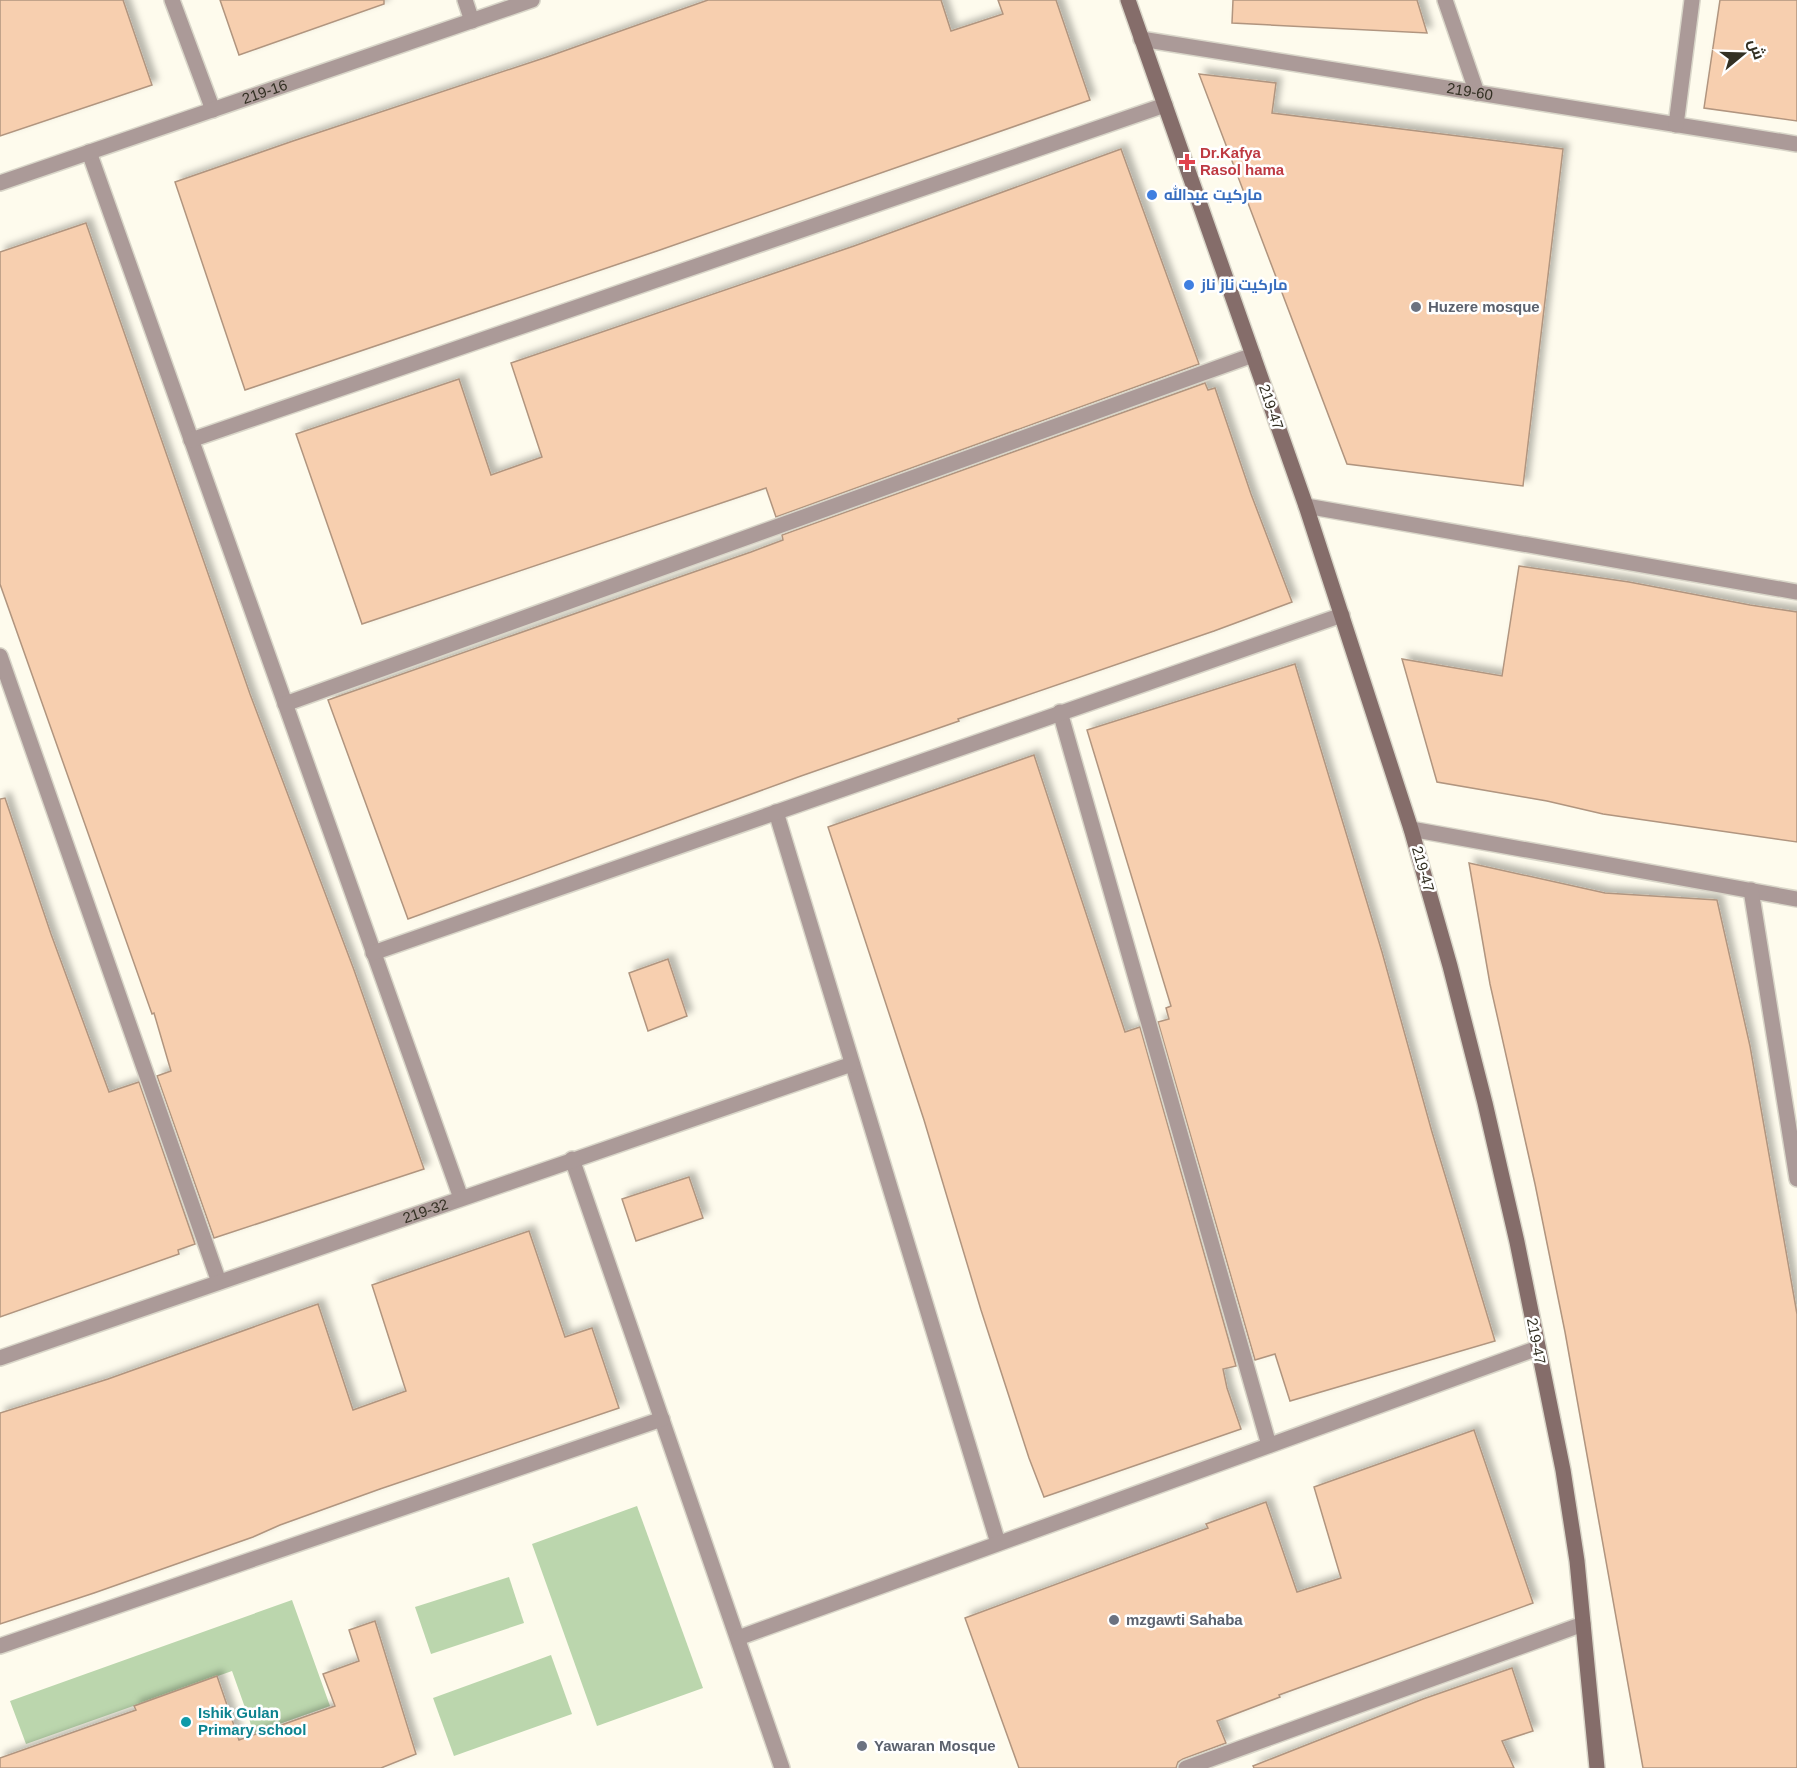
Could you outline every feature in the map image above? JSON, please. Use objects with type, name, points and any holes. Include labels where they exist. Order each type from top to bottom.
[{"type":"street","points":[[172,0],[213,110]]},
{"type":"street","points":[[465,0],[472,21]]},
{"type":"street","name":"219-16","points":[[0,183],[532,0]]},
{"type":"street","name":"219-47","points":[[1128,0],[1306,506],[1411,829],[1450,966],[1517,1242],[1563,1470],[1577,1561],[1597,1768]]},
{"type":"street","points":[[1445,0],[1477,93]]},
{"type":"street","points":[[1676,125],[1692,0]]},
{"type":"street","name":"219-60","points":[[1141,39],[1797,144]]},
{"type":"street","points":[[191,440],[1165,105]]},
{"type":"street","points":[[89,152],[461,1198]]},
{"type":"street","points":[[285,704],[1253,355]]},
{"type":"street","points":[[1306,506],[1797,592]]},
{"type":"street","points":[[374,953],[1342,615]]},
{"type":"street","points":[[0,656],[219,1282]]},
{"type":"street","points":[[1060,712],[1269,1445]]},
{"type":"street","points":[[776,812],[998,1543]]},
{"type":"street","points":[[1411,829],[1797,899]]},
{"type":"street","points":[[1751,890],[1797,1179]]},
{"type":"street","name":"219-32","points":[[0,1358],[852,1064]]},
{"type":"street","points":[[572,1159],[783,1768]]},
{"type":"street","points":[[738,1638],[1538,1348]]},
{"type":"street","points":[[0,1646],[662,1419]]},
{"type":"street","points":[[1186,1768],[1583,1624]]},
{"type":"green space","points":[[637,1506],[703,1688],[597,1726],[532,1544]]},
{"type":"green space","points":[[509,1577],[524,1623],[431,1654],[415,1607]]},
{"type":"green space","points":[[292,1600],[330,1706],[254,1733],[232,1671],[26,1744],[10,1701]]},
{"type":"green space","points":[[551,1655],[572,1714],[454,1756],[433,1698]]},
{"type":"building","points":[[0,0],[123,0],[152,85],[0,136]]},
{"type":"building","points":[[220,0],[384,0],[384,4],[239,55]]},
{"type":"building","points":[[708,0],[941,0],[951,31],[1003,14],[998,0],[1056,0],[1090,100],[657,251],[245,390],[175,182],[547,57]]},
{"type":"building","points":[[1233,0],[1417,0],[1427,33],[1232,23]]},
{"type":"building","points":[[1720,0],[1797,0],[1797,121],[1704,108]]},
{"type":"building","name":"Huzere mosque","points":[[1199,74],[1276,83],[1272,113],[1563,149],[1523,486],[1347,464]]},
{"type":"building","points":[[1121,149],[1199,364],[776,517],[766,488],[362,624],[296,434],[459,379],[491,475],[542,457],[511,363],[854,246]]},
{"type":"building","points":[[86,223],[250,694],[354,970],[424,1169],[214,1238],[157,1076],[171,1071],[154,1013],[152,1014],[0,584],[0,252]]},
{"type":"building","points":[[1205,383],[1208,390],[1215,388],[1251,494],[1292,602],[958,719],[959,721],[408,919],[328,700],[751,552],[783,540],[782,535]]},
{"type":"building","points":[[1519,566],[1629,582],[1797,612],[1797,842],[1603,814],[1547,801],[1437,782],[1402,659],[1502,676]]},
{"type":"building","points":[[1295,664],[1382,952],[1432,1132],[1495,1341],[1290,1401],[1275,1354],[1255,1360],[1158,1022],[1169,1019],[1166,1008],[1171,1006],[1087,730]]},
{"type":"building","points":[[1034,755],[1125,1032],[1140,1027],[1236,1366],[1223,1369],[1241,1429],[1044,1497],[981,1310],[924,1120],[828,827]]},
{"type":"building","points":[[5,798],[51,934],[109,1092],[139,1082],[195,1244],[178,1250],[179,1254],[0,1317],[0,799]]},
{"type":"building","points":[[1469,863],[1605,893],[1717,900],[1750,1046],[1797,1314],[1797,1768],[1643,1768],[1565,1332],[1535,1184],[1490,984]]},
{"type":"building","points":[[668,959],[687,1016],[648,1031],[629,973]]},
{"type":"building","points":[[689,1177],[703,1218],[636,1241],[622,1199]]},
{"type":"building","points":[[529,1231],[565,1337],[592,1328],[619,1408],[380,1489],[253,1537],[0,1624],[0,1413],[108,1379],[318,1304],[353,1410],[406,1391],[372,1285]]},
{"type":"building","points":[[1474,1430],[1533,1603],[1279,1695],[1280,1697],[1217,1721],[1226,1743],[1183,1759],[1178,1762],[1176,1768],[1019,1768],[965,1618],[1208,1528],[1206,1524],[1266,1502],[1297,1592],[1341,1578],[1314,1487]]},
{"type":"building","points":[[375,1621],[416,1754],[381,1768],[0,1768],[0,1758],[136,1710],[134,1706],[217,1676],[239,1740],[335,1706],[323,1674],[359,1661],[349,1630]]},
{"type":"building","points":[[1512,1668],[1533,1731],[1502,1741],[1514,1768],[1254,1768],[1253,1766],[1423,1699]]},
{"type":"place","name":"Dr.Kafya Rasol hama","points":[[1187,162]]},
{"type":"place","name":"ماركيت عبدالله","points":[[1152,195]]},
{"type":"place","name":"ماركيت ناز ناز","points":[[1189,285]]},
{"type":"place","name":"Huzere mosque","points":[[1416,307]]},
{"type":"place","name":"mzgawti Sahaba","points":[[1114,1620]]},
{"type":"place","name":"Ishik Gulan Primary school","points":[[186,1722]]},
{"type":"place","name":"Yawaran Mosque","points":[[862,1746]]}]
